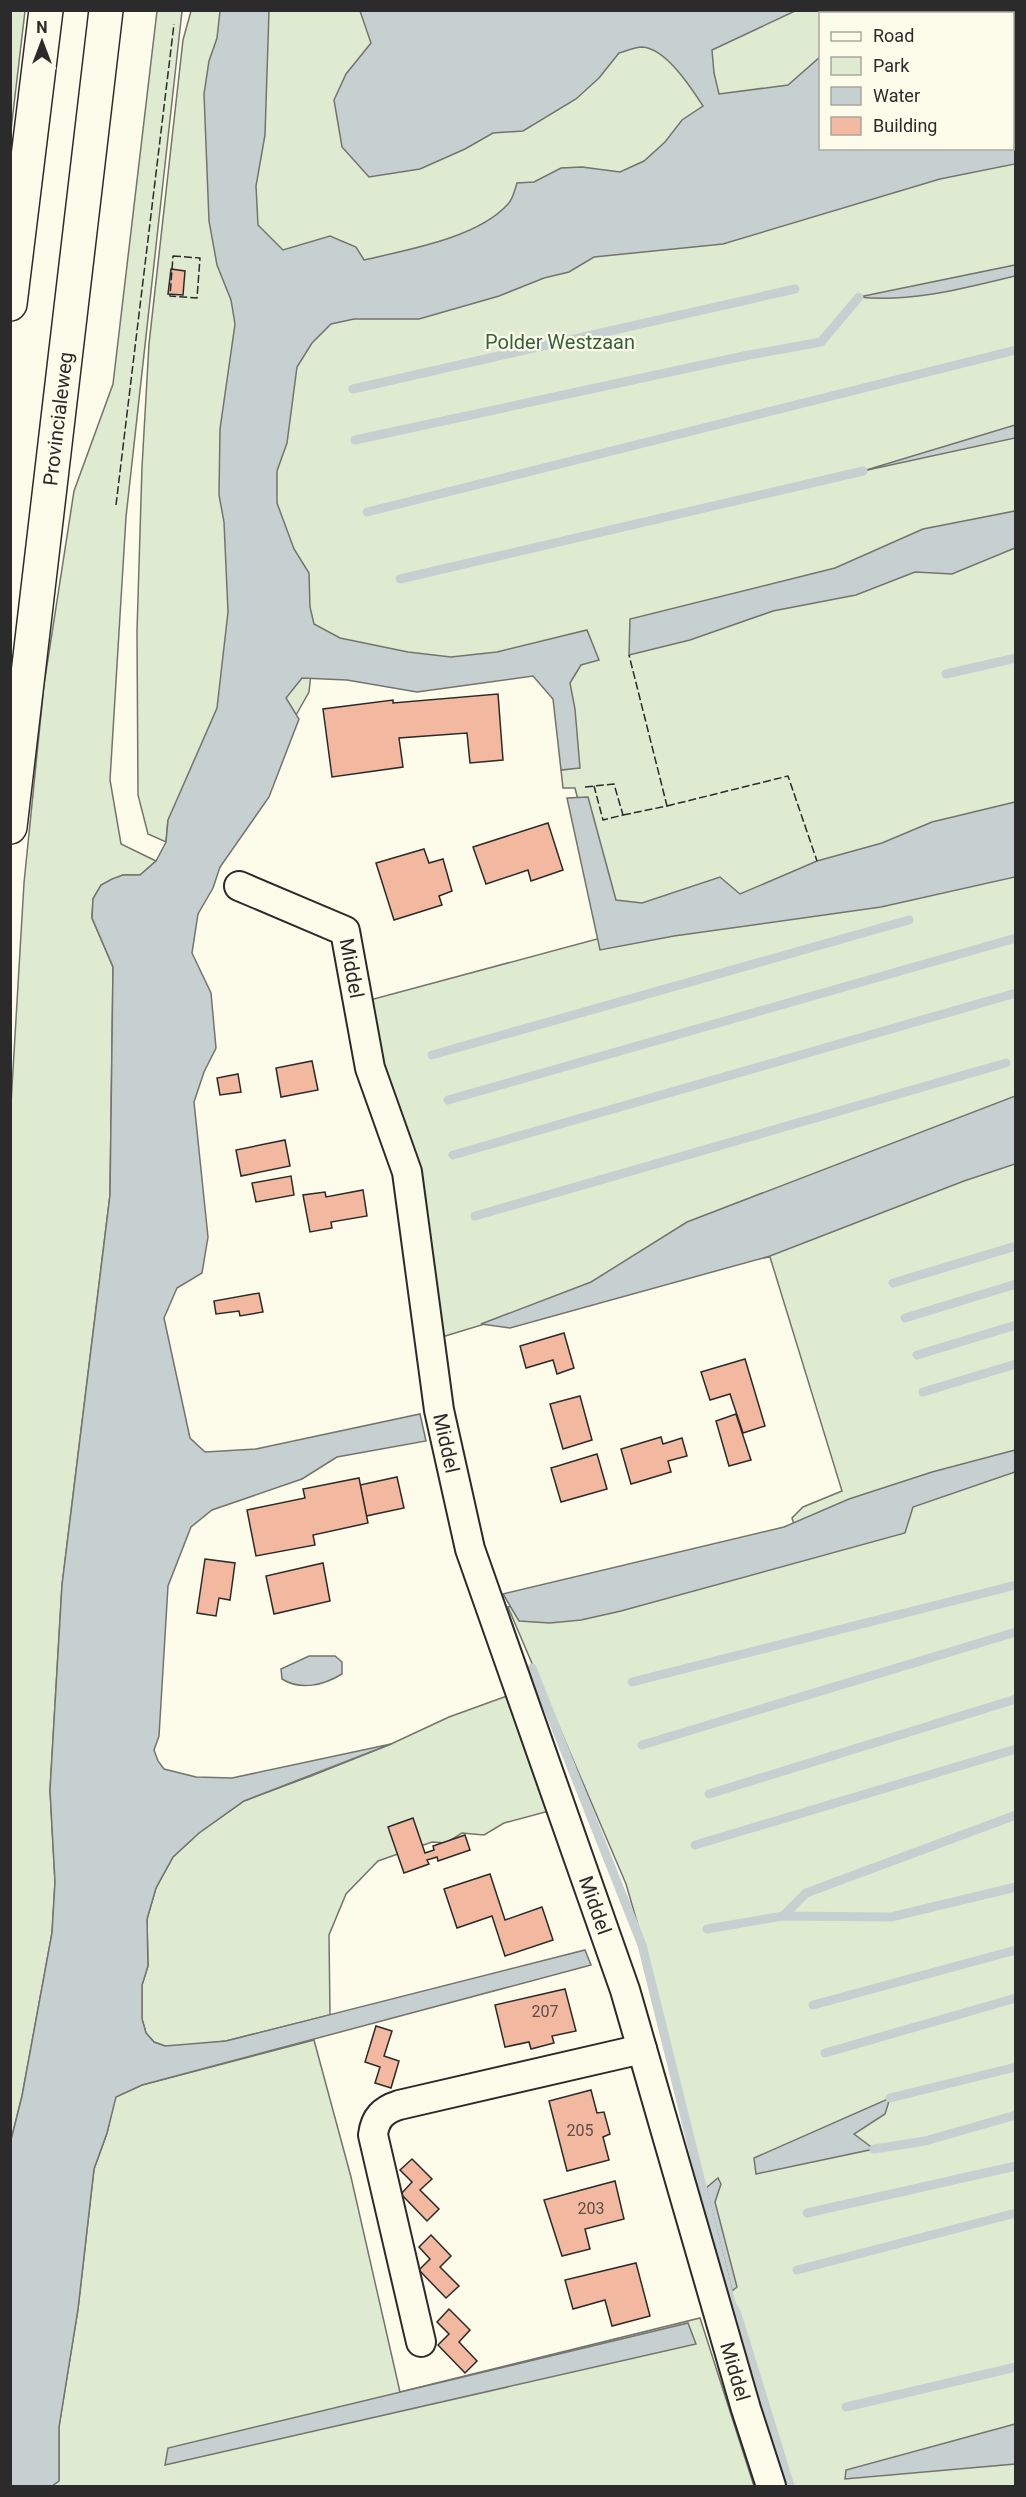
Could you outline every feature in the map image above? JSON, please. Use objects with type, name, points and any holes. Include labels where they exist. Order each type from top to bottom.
[{"type":"highway","points":[[10,304],[46,10]]},
{"type":"highway","name":"Provincialeweg","points":[[10,826],[106,10]]},
{"type":"street","name":"Middel","points":[[239,886],[345,931],[370,1068],[407,1172],[439,1410],[470,1549],[625,1990],[746,2409],[771,2487]]},
{"type":"street","points":[[422,2342],[374,2135],[375,2124],[381,2113],[399,2105],[642,2049]]},
{"type":"green space","points":[[10,11],[25,11],[11,130]]},
{"type":"green space","points":[[157,11],[182,11],[126,517],[110,780],[121,844],[156,861],[140,875],[123,875],[101,885],[93,899],[92,918],[113,967],[110,1195],[62,1585],[50,1790],[55,1882],[52,1933],[22,2096],[11,2140],[10,1121],[24,883],[44,685],[74,491],[113,384]]},
{"type":"green space","name":"Polder Westzaan","points":[[191,11],[1015,11],[1015,2486],[780,2486],[738,2357],[742,2335],[699,2179],[653,1977],[626,1884],[508,1607],[646,1578],[798,1537],[792,1518],[803,1507],[842,1491],[770,1257],[607,1282],[599,1289],[442,1337],[370,1000],[612,935],[575,788],[563,788],[561,770],[570,769],[555,696],[544,665],[312,664],[309,692],[291,724],[242,832],[220,867],[167,843],[168,820],[166,842],[148,834],[138,795],[137,631],[142,467],[149,344],[183,40]]},
{"type":"green space","points":[[507,1696],[549,1811],[504,1823],[484,1835],[462,1833],[446,1843],[432,1842],[378,1861],[346,1894],[329,1935],[330,2015],[226,2041],[186,2046],[165,2046],[154,2042],[146,2033],[142,2019],[142,1985],[148,1966],[147,1919],[156,1888],[173,1857],[199,1833],[244,1801],[391,1744],[449,1717]]},
{"type":"green space","points":[[314,2040],[351,2177],[400,2392],[700,2318],[754,2486],[52,2486],[59,2480],[59,2427],[78,2309],[94,2169],[107,2133],[115,2097],[142,2085]]},
{"type":"water","points":[[220,11],[269,11],[265,135],[256,186],[258,225],[283,250],[330,236],[356,247],[364,260],[440,241],[479,226],[495,216],[510,202],[517,183],[534,182],[561,168],[582,167],[620,172],[644,161],[665,142],[682,120],[703,106],[677,70],[660,54],[651,49],[636,48],[619,53],[599,78],[576,99],[523,131],[493,133],[465,149],[420,169],[369,177],[342,147],[334,100],[346,74],[371,43],[360,11],[795,11],[712,50],[719,94],[788,85],[819,58],[819,150],[1014,150],[1015,79],[1015,164],[940,179],[723,244],[594,257],[569,272],[544,278],[499,296],[419,319],[354,319],[331,324],[312,343],[297,367],[287,443],[277,471],[277,503],[294,549],[309,573],[310,607],[314,624],[340,638],[408,652],[451,657],[497,652],[587,630],[599,660],[581,665],[570,683],[575,709],[580,768],[561,770],[553,699],[533,676],[417,692],[347,680],[302,678],[286,698],[299,719],[269,797],[220,867],[213,888],[198,914],[192,953],[211,993],[216,1048],[204,1072],[194,1102],[208,1237],[202,1273],[177,1288],[164,1318],[190,1438],[205,1452],[256,1449],[420,1414],[426,1441],[337,1457],[302,1479],[212,1510],[191,1527],[168,1586],[159,1736],[154,1750],[164,1769],[196,1777],[232,1778],[391,1744],[244,1801],[199,1833],[173,1857],[156,1888],[147,1919],[148,1966],[142,1985],[142,2019],[146,2033],[154,2042],[165,2046],[226,2041],[585,1950],[591,1965],[142,2085],[116,2097],[107,2133],[94,2169],[78,2309],[59,2427],[59,2481],[52,2486],[11,2486],[11,2140],[22,2096],[52,1933],[55,1882],[50,1790],[62,1585],[110,1195],[113,967],[92,918],[93,899],[101,885],[112,879],[123,875],[140,875],[156,861],[166,842],[168,820],[217,708],[228,612],[224,522],[219,495],[220,429],[235,324],[231,300],[217,265],[209,221],[204,94],[209,61],[217,38]]},
{"type":"water","points":[[1015,265],[1015,276],[957,290],[898,298],[859,297]]},
{"type":"water","points":[[1015,425],[1015,438],[863,471]]},
{"type":"water","points":[[1015,511],[1015,548],[952,574],[915,572],[856,595],[773,611],[690,640],[629,655],[630,619],[835,568],[923,529]]},
{"type":"water","points":[[588,797],[616,900],[642,903],[720,877],[740,894],[817,861],[882,843],[932,822],[1015,802],[1015,877],[881,907],[674,936],[600,950],[567,798]]},
{"type":"water","points":[[1015,1096],[1015,1164],[964,1181],[770,1256],[510,1328],[481,1324],[591,1282],[687,1222]]},
{"type":"water","points":[[1015,1450],[1015,1472],[913,1507],[905,1533],[581,1620],[550,1623],[519,1621],[503,1594],[784,1527],[849,1499],[932,1472]]},
{"type":"water","points":[[309,1656],[335,1656],[342,1662],[342,1674],[320,1684],[305,1686],[282,1679],[281,1669]]},
{"type":"water","points":[[890,2098],[885,2114],[854,2134],[874,2149],[756,2174],[754,2158]]},
{"type":"water","points":[[718,2178],[721,2184],[715,2202],[737,2287],[732,2291],[706,2188]]},
{"type":"water","points":[[688,2323],[696,2344],[165,2465],[168,2448]]},
{"type":"water","points":[[1015,2424],[1015,2464],[845,2479],[846,2470]]},
{"type":"building","points":[[171,269],[185,271],[183,295],[168,294]]},
{"type":"building","points":[[498,694],[503,760],[470,763],[467,733],[399,738],[403,767],[332,777],[323,709],[393,700],[393,703]]},
{"type":"building","points":[[548,823],[563,870],[531,881],[528,870],[486,884],[473,847]]},
{"type":"building","points":[[424,849],[429,863],[443,859],[452,891],[439,896],[442,905],[394,920],[376,863]]},
{"type":"building","points":[[312,1061],[318,1090],[281,1097],[276,1068]]},
{"type":"building","points":[[238,1074],[241,1092],[220,1095],[217,1078]]},
{"type":"building","points":[[285,1140],[290,1166],[241,1176],[236,1150]]},
{"type":"building","points":[[291,1176],[294,1195],[256,1202],[252,1183]]},
{"type":"building","points":[[363,1190],[367,1216],[331,1222],[332,1228],[310,1232],[303,1195],[325,1192],[326,1197]]},
{"type":"building","points":[[259,1293],[263,1312],[240,1316],[239,1311],[216,1314],[214,1301]]},
{"type":"building","points":[[564,1333],[574,1368],[557,1374],[553,1360],[526,1368],[520,1346]]},
{"type":"building","points":[[745,1359],[765,1426],[743,1433],[730,1394],[710,1400],[701,1372]]},
{"type":"building","points":[[580,1396],[592,1440],[563,1449],[550,1404]]},
{"type":"building","points":[[736,1414],[751,1460],[729,1466],[716,1421]]},
{"type":"building","points":[[661,1437],[663,1444],[682,1438],[687,1456],[668,1461],[671,1472],[631,1484],[621,1449]]},
{"type":"building","points":[[597,1454],[607,1489],[561,1502],[551,1468]]},
{"type":"building","points":[[397,1477],[404,1508],[366,1516],[360,1485]]},
{"type":"building","points":[[359,1478],[368,1523],[313,1535],[315,1545],[256,1556],[247,1510],[305,1498],[303,1489]]},
{"type":"building","points":[[205,1559],[235,1563],[230,1600],[219,1598],[216,1616],[197,1613]]},
{"type":"building","points":[[323,1563],[330,1601],[274,1614],[266,1576]]},
{"type":"building","points":[[413,1818],[425,1853],[434,1850],[433,1846],[465,1835],[470,1850],[438,1861],[437,1857],[427,1860],[429,1864],[404,1873],[388,1827]]},
{"type":"building","points":[[490,1874],[505,1920],[542,1907],[553,1940],[505,1956],[492,1916],[457,1928],[444,1889]]},
{"type":"building","points":[[565,1989],[576,2031],[552,2036],[554,2043],[531,2049],[529,2042],[505,2047],[495,2005]]},
{"type":"building","points":[[376,2026],[392,2031],[384,2056],[399,2061],[391,2088],[375,2083],[380,2067],[365,2062]]},
{"type":"building","points":[[591,2090],[597,2113],[604,2112],[610,2134],[603,2137],[609,2160],[567,2171],[549,2101]]},
{"type":"building","points":[[412,2159],[432,2179],[420,2190],[439,2209],[427,2221],[401,2194],[412,2182],[400,2170]]},
{"type":"building","points":[[615,2181],[624,2219],[585,2229],[590,2249],[562,2256],[544,2200]]},
{"type":"building","points":[[431,2235],[451,2256],[440,2267],[459,2286],[446,2298],[419,2270],[430,2259],[419,2247]]},
{"type":"building","points":[[636,2263],[650,2316],[612,2326],[605,2300],[573,2309],[565,2280]]},
{"type":"building","points":[[449,2309],[470,2330],[459,2342],[477,2361],[465,2373],[438,2345],[449,2334],[437,2322]]},
{"type":"waterway","points":[[353,389],[795,289]]},
{"type":"waterway","points":[[355,440],[744,356],[821,342],[859,297]]},
{"type":"waterway","points":[[367,512],[1016,350]]},
{"type":"waterway","points":[[400,579],[863,471]]},
{"type":"waterway","points":[[946,674],[1016,658]]},
{"type":"waterway","points":[[432,1055],[909,920]]},
{"type":"waterway","points":[[448,1100],[1016,938]]},
{"type":"waterway","points":[[453,1155],[1016,993]]},
{"type":"waterway","points":[[475,1216],[1006,1063]]},
{"type":"waterway","points":[[893,1283],[1016,1246]]},
{"type":"waterway","points":[[905,1318],[1016,1284]]},
{"type":"waterway","points":[[917,1355],[1016,1325]]},
{"type":"waterway","points":[[923,1392],[1016,1364]]},
{"type":"waterway","points":[[632,1682],[1016,1585]]},
{"type":"waterway","points":[[642,1745],[1016,1632]]},
{"type":"waterway","points":[[532,1668],[642,1945],[731,2303],[737,2314],[790,2486]]},
{"type":"waterway","points":[[709,1794],[1016,1699]]},
{"type":"waterway","points":[[695,1845],[1016,1749]]},
{"type":"waterway","points":[[1016,1815],[806,1893],[783,1916],[891,1917],[1016,1887]]},
{"type":"waterway","points":[[707,1929],[783,1916]]},
{"type":"waterway","points":[[813,2005],[1016,1950]]},
{"type":"waterway","points":[[825,2053],[1016,1998]]},
{"type":"waterway","points":[[890,2098],[1016,2067]]},
{"type":"waterway","points":[[874,2149],[925,2141],[1016,2115]]},
{"type":"waterway","points":[[807,2213],[1016,2166]]},
{"type":"waterway","points":[[797,2270],[1016,2213]]},
{"type":"waterway","points":[[846,2407],[1016,2367]]},
{"type":"fence","points":[[116,505],[174,24]]},
{"type":"fence","points":[[173,256],[200,258],[197,298],[170,296],[173,256]]},
{"type":"fence","points":[[623,815],[667,806],[629,655]]},
{"type":"fence","points":[[667,806],[788,776],[817,861]]},
{"type":"fence","points":[[585,787],[614,784],[623,815],[603,820],[594,786]]}]
